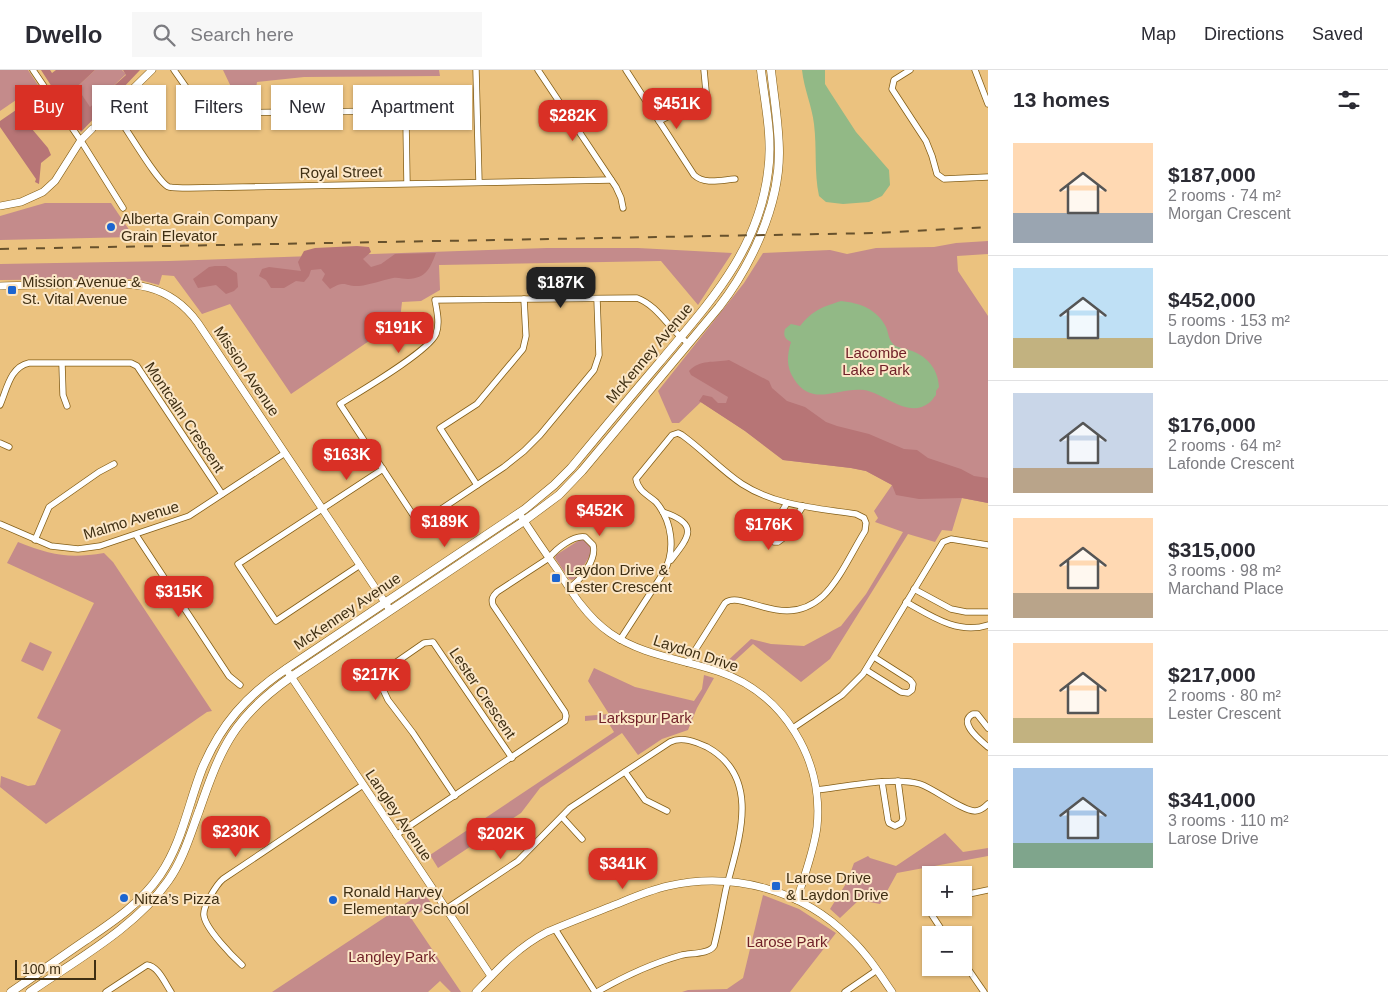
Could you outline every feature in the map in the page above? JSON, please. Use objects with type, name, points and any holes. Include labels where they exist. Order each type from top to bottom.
[{"type":"main road","name":"McKenney Avenue","points":[[11,992],[129,910],[150,889],[166,866],[176,846],[202,770],[214,744],[228,721],[248,698],[263,684],[286,668],[519,513],[547,491],[571,468],[712,300],[734,269],[755,223],[764,193],[770,143],[761,70]]},
{"type":"main road","name":"McKenney Avenue","points":[[30,992],[131,922],[162,890],[180,861],[224,746],[234,729],[254,706],[291,677],[524,521],[559,495],[582,471],[719,307],[742,275],[760,235],[774,194],[779,154],[770,70]]},
{"type":"street","points":[[33,70],[81,140],[123,208]]},
{"type":"street","points":[[137,85],[152,70]]},
{"type":"street","points":[[174,70],[202,110],[209,113],[400,112],[406,122],[407,183]]},
{"type":"street","points":[[476,70],[479,182]]},
{"type":"street","points":[[538,70],[618,191],[623,208]]},
{"type":"street","points":[[626,70],[698,178],[707,181],[735,179]]},
{"type":"street","points":[[659,121],[675,113],[698,107],[707,102],[704,70]]},
{"type":"street","points":[[910,70],[894,80],[892,89],[926,141],[937,174],[942,179],[988,177]]},
{"type":"street","points":[[975,70],[988,104]]},
{"type":"street","points":[[550,110],[560,103]]},
{"type":"street","points":[[0,206],[21,202],[44,192],[55,182],[81,140],[92,128]]},
{"type":"street","name":"Royal Street","points":[[128,130],[156,175],[168,186],[189,188],[611,180]]},
{"type":"street","name":"Mission Avenue","points":[[0,286],[126,283],[149,287],[170,296],[182,305],[193,317],[390,610]]},
{"type":"street","points":[[597,299],[599,355],[594,370],[532,443],[504,467],[419,524],[340,404],[397,368],[431,342],[436,334],[438,322],[435,300],[637,298],[642,299],[652,307],[680,338],[688,343]]},
{"type":"street","points":[[477,486],[440,428],[477,404],[523,349],[526,336],[524,299]]},
{"type":"street","name":"Montcalm Crescent","points":[[0,405],[14,372],[21,365],[29,363],[131,363],[137,366],[222,494]]},
{"type":"street","points":[[62,364],[63,394],[68,406]]},
{"type":"street","points":[[668,564],[671,540],[668,524],[656,502],[640,488],[636,479],[668,439],[676,434],[684,436],[743,484],[765,496],[787,503],[856,514],[863,516],[866,520],[864,531],[829,589],[822,597],[809,606],[792,611],[772,610],[737,599],[728,600],[687,663]]},
{"type":"street","points":[[0,443],[9,446]]},
{"type":"street","name":"Malmo Avenue","points":[[0,524],[35,540],[60,548],[78,549],[100,546],[189,516],[285,453]]},
{"type":"street","points":[[35,540],[49,507],[98,472],[114,464]]},
{"type":"street","points":[[360,565],[276,622],[238,564],[383,470]]},
{"type":"street","points":[[787,503],[769,533],[770,538],[774,542],[782,539],[803,506]]},
{"type":"street","points":[[620,640],[686,539],[688,533],[686,526],[674,516],[663,512]]},
{"type":"street","name":"Laydon Drive","points":[[519,513],[569,588],[593,619],[620,640],[648,653],[726,674],[746,684],[773,705],[793,728],[807,755],[817,790],[818,806],[816,834],[797,900]]},
{"type":"street","points":[[136,535],[229,676],[240,685]]},
{"type":"street","points":[[549,558],[553,553],[577,537],[585,537],[592,542],[593,558],[576,582],[569,588]]},
{"type":"street","points":[[793,728],[842,694],[866,670],[944,541],[954,539],[988,545]]},
{"type":"street","name":"Lester Crescent","points":[[396,835],[565,721],[566,716],[493,605],[492,598],[497,592],[549,558]]},
{"type":"street","points":[[914,589],[951,609],[966,612],[988,612]]},
{"type":"street","points":[[906,602],[947,624],[969,627],[988,625]]},
{"type":"street","name":"Lester Crescent","points":[[455,796],[413,733],[388,700],[378,679],[379,674],[424,643],[433,642],[512,758]]},
{"type":"street","points":[[866,670],[902,692],[908,693],[912,690],[913,684],[910,680],[874,657]]},
{"type":"street","name":"Langley Avenue","points":[[286,668],[491,976]]},
{"type":"street","points":[[988,728],[976,714],[967,718],[970,729],[988,747]]},
{"type":"street","points":[[446,909],[518,860],[570,808],[670,742],[678,739],[689,740],[703,746],[721,758],[736,778],[742,794],[742,827],[712,949],[673,958],[626,977],[596,992],[554,928]]},
{"type":"street","points":[[625,772],[645,800],[653,806],[666,811]]},
{"type":"street","points":[[817,790],[898,781],[920,784],[972,811],[980,810],[988,804]]},
{"type":"street","points":[[882,782],[888,820],[889,823],[895,826],[901,823],[903,819],[898,781]]},
{"type":"street","points":[[242,964],[228,952],[204,916],[205,907],[217,884],[223,878],[363,786]]},
{"type":"street","points":[[562,817],[582,839]]},
{"type":"street","points":[[476,992],[525,945],[554,928],[662,887],[704,881],[729,882],[765,888],[797,900],[824,915],[856,944],[892,992]]},
{"type":"street","points":[[972,893],[988,890]]},
{"type":"street","points":[[106,992],[147,965],[155,969],[171,992]]},
{"type":"street","points":[[845,992],[877,970]]},
{"type":"street","points":[[972,975],[984,992]]},
{"type":"green space","points":[[0,70],[28,70],[38,85],[15,85],[15,101],[0,111]]},
{"type":"green space","points":[[95,70],[122,70],[126,74],[114,85],[92,85],[92,106],[90,108],[82,95],[82,85],[79,85]]},
{"type":"green space","points":[[223,70],[439,70],[440,76],[304,77],[257,82],[257,85],[230,85]]},
{"type":"green space","points":[[45,203],[111,203],[134,237],[0,240],[0,216]]},
{"type":"green space","name":"Lacombe Lake Park","points":[[988,241],[988,254],[957,256],[958,271],[988,316],[988,503],[962,498],[952,531],[942,530],[935,542],[908,534],[830,659],[801,682],[753,644],[728,667],[723,665],[751,639],[771,644],[804,646],[841,626],[866,594],[903,532],[875,522],[878,518],[874,511],[892,485],[866,471],[783,460],[745,431],[701,402],[679,423],[672,423],[658,391],[744,283],[763,253],[830,250],[847,254],[876,248],[934,247],[956,243]]},
{"type":"green space","points":[[547,248],[638,248],[732,253],[698,305],[661,261],[439,265],[440,290],[421,301],[402,302],[400,320],[291,394],[230,304],[202,314],[174,276],[162,275],[159,285],[136,279],[0,280],[0,264],[169,261]]},
{"type":"green space","points":[[785,512],[792,513],[792,518],[780,537],[775,538],[773,532]]},
{"type":"green space","points":[[581,539],[591,546],[591,554],[576,578],[572,580],[569,579],[555,558],[556,555]]},
{"type":"green space","points":[[18,542],[60,555],[80,556],[104,553],[113,562],[212,711],[207,712],[46,824],[0,787],[1,776],[28,786],[35,785],[61,730],[37,718],[94,603],[7,563]]},
{"type":"green space","points":[[30,642],[52,652],[43,671],[21,661]]},
{"type":"green space","name":"Larkspur Park","points":[[594,668],[635,687],[694,701],[702,689],[704,675],[714,678],[697,708],[688,730],[662,739],[638,755],[622,733],[540,788],[521,813],[438,868],[430,855],[614,732],[606,719],[585,721],[585,716],[609,714],[588,681]]},
{"type":"green space","points":[[945,833],[963,852],[988,848],[988,856],[934,866],[922,866],[922,868],[897,873],[880,904],[859,900],[840,918],[830,909],[847,882],[854,863],[868,856],[896,866]]},
{"type":"green space","name":"Langley Park","points":[[423,892],[432,904],[411,918],[461,992],[451,992],[440,981],[428,992],[272,992]]},
{"type":"green space","name":"Larose Park","points":[[763,895],[799,909],[836,933],[790,992],[682,992],[688,990],[727,989],[743,978]]},
{"type":"shaded area","points":[[41,70],[50,70],[52,73],[56,70],[95,70],[79,85],[51,85]]},
{"type":"shaded area","points":[[123,70],[140,70],[126,85],[115,85],[126,75]]},
{"type":"shaded area","points":[[802,70],[825,70],[825,84],[830,92],[856,132],[889,170],[890,185],[882,196],[869,202],[843,204],[826,202],[819,196],[814,124]]},
{"type":"shaded area","points":[[82,95],[90,107],[92,105],[92,120],[81,132]]},
{"type":"shaded area","points":[[15,111],[15,130],[33,130],[48,148],[51,155],[41,163],[39,184],[35,182],[36,179],[0,127],[0,121]]},
{"type":"shaded area","points":[[369,247],[371,252],[363,259],[371,267],[381,264],[395,254],[436,253],[430,268],[420,277],[408,279],[393,278],[367,285],[339,284],[330,289],[322,280],[325,274],[321,269],[311,270],[304,282],[296,281],[284,288],[271,288],[266,280],[259,276],[262,269],[269,267],[301,271],[298,262],[304,251],[315,248]]},
{"type":"shaded area","points":[[226,266],[237,273],[238,287],[234,291],[226,294],[216,285],[198,288],[193,279],[209,267]]},
{"type":"shaded area","points":[[841,301],[855,303],[873,311],[886,327],[894,345],[921,355],[930,363],[934,368],[939,387],[936,395],[930,402],[921,407],[913,408],[904,407],[864,390],[817,394],[809,393],[801,388],[794,379],[788,365],[791,342],[785,337],[785,329],[791,324],[800,326],[818,310]]},
{"type":"shaded area","name":"Lacombe Lake Park","points":[[729,360],[769,381],[772,388],[787,401],[805,407],[826,422],[869,434],[904,449],[917,450],[928,458],[961,469],[974,476],[988,478],[988,503],[962,498],[919,499],[896,495],[892,485],[866,471],[783,460],[745,431],[699,401],[703,395],[712,397],[718,403],[726,403],[728,397],[691,375],[689,371],[703,363]]},
{"type":"railway","points":[[0,249],[877,233],[988,227]]},
{"type":"place","name":"Alberta Grain Company Grain Elevator","points":[[111,227]]},
{"type":"place","name":"Mission Avenue & St. Vital Avenue","points":[[12,290]]},
{"type":"place","name":"Laydon Drive & Lester Crescent","points":[[556,578]]},
{"type":"place","name":"Larose Drive & Laydon Drive","points":[[776,886]]},
{"type":"place","name":"Nitza’s Pizza","points":[[124,898]]},
{"type":"place","name":"Ronald Harvey Elementary School","points":[[333,900]]}]
